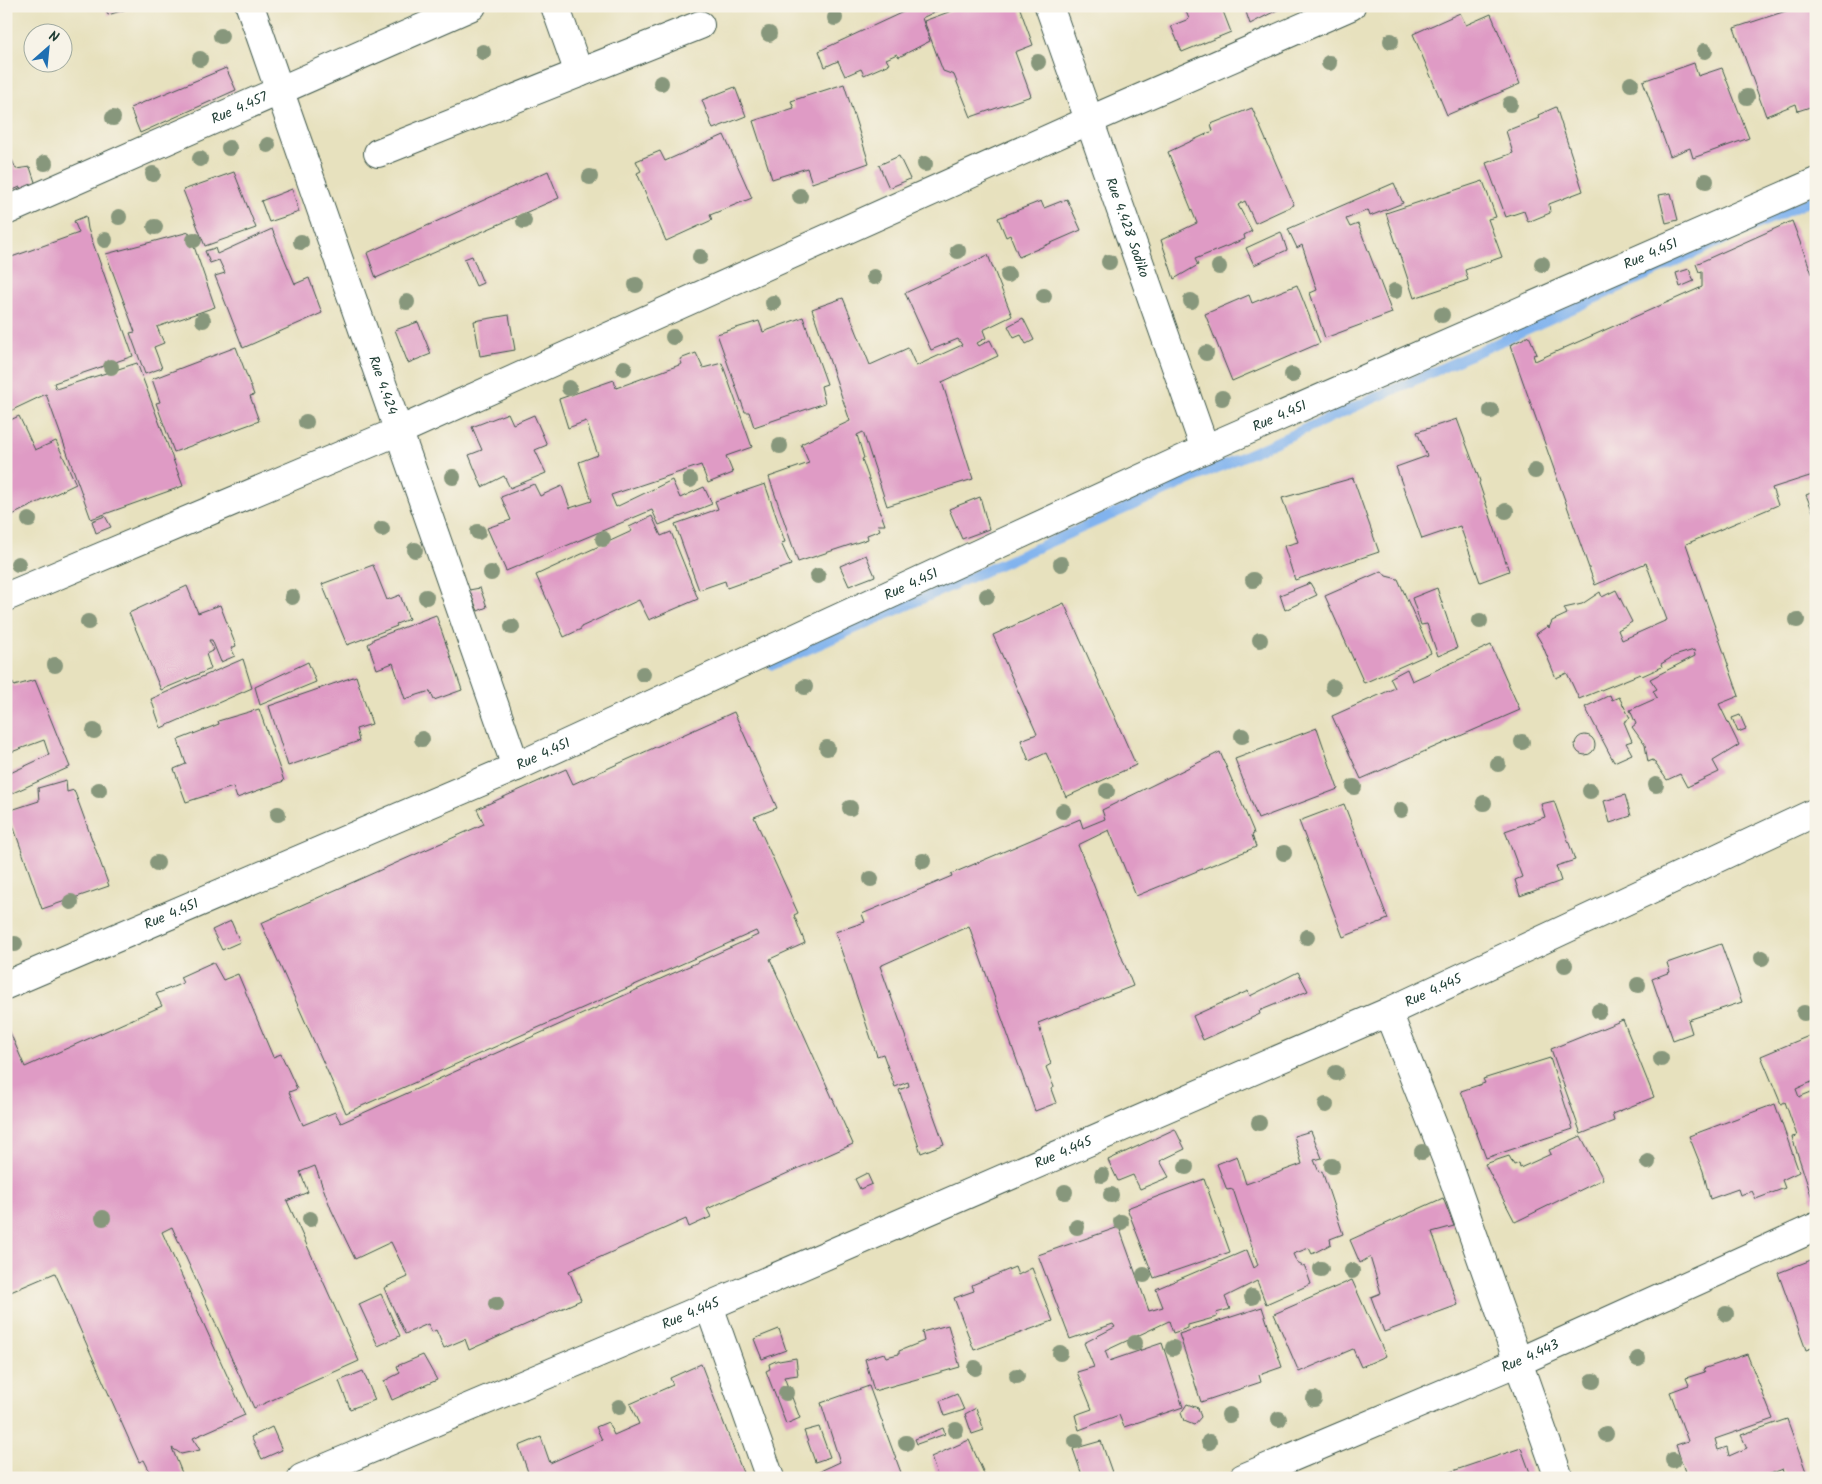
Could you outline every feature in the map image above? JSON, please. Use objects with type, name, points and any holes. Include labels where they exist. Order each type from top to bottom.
[{"type":"street","name":"Rue 4.424","points":[[250,6],[516,767]]},
{"type":"street","name":"Rue 4.457","points":[[6,211],[472,6]]},
{"type":"street","points":[[555,6],[579,73]]},
{"type":"street","name":"Rue 4.428 Sodiko","points":[[1049,6],[1205,448]]},
{"type":"street","points":[[6,597],[399,431],[1088,121],[1351,6]]},
{"type":"street","points":[[378,153],[700,25]]},
{"type":"street","name":"Rue 4.451","points":[[6,985],[516,767],[1205,448],[1816,182]]},
{"type":"street","name":"Rue 4.445","points":[[302,1478],[709,1306],[1388,1012],[1816,812]]},
{"type":"street","points":[[1388,1012],[1446,1158],[1559,1478]]},
{"type":"street","name":"Rue 4.443","points":[[1244,1478],[1518,1362],[1816,1227]]},
{"type":"street","points":[[709,1306],[770,1478]]},
{"type":"building","points":[[105,6],[133,6],[133,7],[108,15]]},
{"type":"building","points":[[916,6],[940,6],[941,9],[922,18],[930,41],[899,57],[897,54],[886,59],[889,64],[864,75],[861,69],[845,76],[838,61],[825,67],[819,51]]},
{"type":"building","points":[[965,6],[1019,6],[1033,45],[1015,52],[1031,96],[971,117],[954,75],[943,71],[924,21]]},
{"type":"building","points":[[1184,6],[1221,6],[1231,32],[1182,52],[1171,26],[1189,19]]},
{"type":"building","points":[[1244,6],[1285,6],[1250,24]]},
{"type":"building","points":[[1794,6],[1816,6],[1816,52],[1813,53],[1816,60],[1816,105],[1798,111],[1796,104],[1766,116],[1734,28],[1795,8]]},
{"type":"building","points":[[1460,13],[1466,25],[1491,14],[1520,84],[1447,115],[1413,34]]},
{"type":"building","points":[[1694,63],[1698,76],[1722,68],[1749,138],[1693,158],[1690,148],[1670,156],[1643,81]]},
{"type":"building","points":[[226,68],[236,90],[140,133],[130,108]]},
{"type":"building","points":[[844,84],[869,163],[812,183],[807,168],[772,179],[753,121],[794,108],[791,101]]},
{"type":"building","points":[[735,87],[746,116],[713,129],[702,100]]},
{"type":"building","points":[[1556,107],[1583,191],[1549,204],[1550,213],[1528,222],[1524,211],[1506,217],[1486,163],[1513,153],[1506,131],[1539,118],[1538,115]]},
{"type":"building","points":[[1252,108],[1294,205],[1255,223],[1245,201],[1238,205],[1252,231],[1244,235],[1245,239],[1195,259],[1198,265],[1174,279],[1161,240],[1197,223],[1168,152],[1213,131],[1211,124]]},
{"type":"building","points":[[724,135],[752,198],[710,215],[712,220],[666,241],[637,173],[641,171],[636,161],[660,151],[665,161]]},
{"type":"building","points":[[899,156],[910,179],[889,188],[879,165]]},
{"type":"building","points":[[12,160],[16,169],[30,167],[36,185],[21,189],[20,187],[6,193],[6,163]]},
{"type":"building","points":[[548,171],[559,198],[376,278],[367,253]]},
{"type":"building","points":[[234,172],[256,228],[205,246],[183,190]]},
{"type":"building","points":[[1483,181],[1496,217],[1488,219],[1502,257],[1465,270],[1468,280],[1414,298],[1386,213]]},
{"type":"building","points":[[1394,183],[1403,203],[1370,216],[1368,210],[1346,219],[1350,227],[1358,224],[1392,313],[1325,338],[1310,293],[1317,290],[1302,245],[1297,248],[1288,229]]},
{"type":"building","points":[[292,189],[299,212],[269,222],[261,201]]},
{"type":"building","points":[[1671,193],[1678,220],[1666,223],[1659,195]]},
{"type":"building","points":[[1067,199],[1081,230],[1019,257],[1010,235],[1006,237],[998,218],[1041,201],[1044,208]]},
{"type":"building","points":[[86,216],[88,229],[133,356],[54,383],[56,389],[137,363],[183,486],[91,519],[46,394],[6,413],[6,259],[79,233],[74,221]]},
{"type":"building","points":[[1792,221],[1816,284],[1816,474],[1772,488],[1778,505],[1686,544],[1739,696],[1719,704],[1739,745],[1713,761],[1719,772],[1687,787],[1680,774],[1667,780],[1653,760],[1648,762],[1645,745],[1632,727],[1636,724],[1630,710],[1657,698],[1653,691],[1657,689],[1650,679],[1695,656],[1694,650],[1674,656],[1661,664],[1662,667],[1642,676],[1640,674],[1579,699],[1567,673],[1556,678],[1536,634],[1548,626],[1549,628],[1552,621],[1567,614],[1564,608],[1582,604],[1600,592],[1602,597],[1616,590],[1632,622],[1618,630],[1622,640],[1667,620],[1646,563],[1595,585],[1510,345],[1529,336],[1537,354],[1533,355],[1535,361],[1702,287],[1702,271],[1699,272],[1696,264]]},
{"type":"building","points":[[272,229],[295,284],[309,278],[322,313],[243,348],[215,276],[225,273],[219,260],[210,263],[205,251],[215,248],[217,254]]},
{"type":"building","points":[[189,232],[215,307],[157,327],[164,343],[154,347],[162,368],[145,374],[130,333],[135,332],[106,254]]},
{"type":"building","points":[[1281,232],[1287,250],[1254,265],[1246,248]]},
{"type":"building","points":[[988,255],[1012,316],[983,330],[986,338],[977,343],[979,346],[990,340],[998,356],[942,382],[973,479],[887,506],[863,432],[857,435],[864,458],[862,459],[885,525],[878,525],[880,530],[867,535],[868,539],[798,562],[769,477],[809,463],[801,444],[850,421],[812,309],[843,298],[870,365],[908,348],[916,366],[962,345],[958,339],[931,350],[905,293]]},
{"type":"building","points":[[472,256],[483,283],[476,286],[464,259]]},
{"type":"building","points":[[1689,269],[1694,281],[1680,287],[1676,273]]},
{"type":"building","points":[[1297,285],[1320,343],[1232,381],[1205,314],[1249,295],[1252,303]]},
{"type":"building","points":[[509,315],[515,350],[480,356],[474,321]]},
{"type":"building","points":[[803,317],[827,384],[821,386],[825,403],[754,427],[749,412],[745,412],[717,334],[759,321],[763,332]]},
{"type":"building","points":[[1023,318],[1034,340],[1026,344],[1021,335],[1014,338],[1008,326]]},
{"type":"building","points":[[418,322],[431,354],[408,363],[395,330]]},
{"type":"building","points":[[236,347],[254,395],[250,396],[259,421],[174,452],[156,403],[160,402],[152,379]]},
{"type":"building","points":[[696,353],[703,368],[722,363],[752,447],[726,456],[733,473],[708,483],[701,465],[611,495],[616,507],[672,480],[680,498],[704,487],[712,504],[659,525],[652,510],[506,571],[487,528],[511,520],[501,497],[534,484],[540,496],[562,486],[570,508],[592,501],[579,462],[598,455],[586,421],[568,428],[559,399],[614,380],[616,388],[682,364],[680,359]]},
{"type":"building","points":[[508,413],[513,424],[534,415],[547,445],[535,450],[546,473],[510,488],[504,476],[482,487],[469,455],[482,450],[472,427]]},
{"type":"building","points":[[19,416],[35,450],[56,441],[76,484],[6,518],[6,422]]},
{"type":"building","points":[[1457,419],[1480,481],[1479,483],[1509,571],[1480,582],[1460,526],[1422,539],[1396,467],[1427,456],[1417,432]]},
{"type":"building","points":[[1353,478],[1379,552],[1295,580],[1284,546],[1298,542],[1282,498]]},
{"type":"building","points":[[765,484],[785,542],[781,543],[791,565],[727,588],[725,581],[699,590],[675,524],[718,509],[715,501]]},
{"type":"building","points":[[1816,491],[1816,519],[1806,495]]},
{"type":"building","points":[[980,497],[989,529],[962,539],[949,509]]},
{"type":"building","points":[[105,516],[111,527],[96,533],[92,521]]},
{"type":"building","points":[[652,516],[661,536],[671,532],[698,599],[649,620],[639,600],[564,637],[536,575],[632,531],[629,527]]},
{"type":"building","points":[[866,555],[875,576],[849,586],[840,566]]},
{"type":"building","points":[[373,565],[387,600],[400,595],[409,619],[396,624],[397,626],[347,645],[322,584]]},
{"type":"building","points":[[1382,571],[1386,576],[1398,579],[1431,653],[1364,683],[1325,596]]},
{"type":"building","points":[[1310,583],[1317,595],[1285,610],[1280,595]]},
{"type":"building","points":[[187,586],[198,613],[220,605],[236,646],[231,648],[235,656],[221,662],[212,640],[209,640],[214,650],[206,654],[211,669],[161,690],[129,613]]},
{"type":"building","points":[[480,588],[487,607],[478,611],[469,590]]},
{"type":"building","points":[[1437,588],[1457,648],[1438,656],[1427,624],[1421,625],[1412,598]]},
{"type":"building","points":[[1064,603],[1136,765],[1066,797],[1046,753],[1029,761],[1021,740],[1037,734],[993,635]]},
{"type":"building","points":[[436,615],[462,690],[434,700],[430,691],[405,699],[393,663],[377,669],[368,644],[373,639]]},
{"type":"building","points":[[1491,645],[1520,710],[1361,779],[1332,716],[1395,688],[1390,678],[1407,669],[1412,681]]},
{"type":"building","points":[[243,659],[252,688],[161,728],[151,699]]},
{"type":"building","points":[[308,662],[316,682],[260,705],[255,687]]},
{"type":"building","points":[[356,676],[372,724],[356,729],[359,741],[288,766],[269,706]]},
{"type":"building","points":[[35,680],[70,767],[6,796],[6,775],[49,755],[44,740],[6,754],[6,686],[13,683],[14,686]]},
{"type":"building","points":[[1610,695],[1612,700],[1619,697],[1630,718],[1624,722],[1632,741],[1626,743],[1632,754],[1614,762],[1585,707]]},
{"type":"building","points":[[259,709],[284,781],[237,798],[233,787],[186,802],[174,769],[186,764],[178,740],[219,724],[218,721]]},
{"type":"building","points":[[734,712],[777,808],[754,817],[798,913],[794,915],[805,943],[770,959],[853,1144],[707,1209],[711,1217],[689,1227],[686,1219],[569,1271],[581,1300],[469,1350],[465,1339],[444,1348],[436,1330],[432,1332],[428,1324],[405,1334],[384,1288],[408,1277],[391,1242],[355,1259],[331,1209],[315,1166],[300,1172],[308,1192],[287,1201],[359,1361],[254,1408],[172,1227],[162,1232],[245,1415],[193,1438],[200,1450],[181,1454],[172,1448],[184,1478],[153,1478],[144,1460],[139,1462],[55,1273],[6,1294],[6,1032],[9,1030],[25,1067],[162,1006],[156,994],[183,983],[180,977],[213,962],[223,980],[238,974],[273,1057],[281,1054],[297,1089],[289,1092],[303,1125],[335,1112],[341,1123],[758,935],[756,931],[346,1113],[261,923],[484,824],[477,809],[566,769],[573,784]]},
{"type":"building","points":[[1740,715],[1746,729],[1738,732],[1732,718]]},
{"type":"building","points":[[1317,728],[1338,789],[1258,819],[1235,759]]},
{"type":"building","points":[[1585,735],[1592,738],[1595,745],[1592,752],[1585,755],[1578,752],[1575,745],[1578,738]]},
{"type":"building","points":[[1220,752],[1253,830],[1254,834],[1252,835],[1256,847],[1136,896],[1109,830],[1078,845],[1133,986],[1038,1023],[1051,1064],[1046,1067],[1054,1087],[1051,1089],[1056,1103],[1035,1111],[969,926],[880,966],[944,1144],[921,1153],[899,1090],[909,1086],[908,1082],[895,1087],[883,1054],[877,1056],[835,932],[865,922],[862,914],[1080,819],[1083,828],[1105,819],[1102,810]]},
{"type":"building","points":[[66,780],[67,792],[74,790],[109,886],[42,909],[8,811],[39,801],[38,788]]},
{"type":"building","points":[[1625,795],[1631,816],[1610,823],[1604,801]]},
{"type":"building","points":[[1554,801],[1575,860],[1556,866],[1561,881],[1520,896],[1515,880],[1522,877],[1505,831],[1545,817],[1541,804]]},
{"type":"building","points":[[1344,804],[1388,919],[1343,937],[1299,821]]},
{"type":"building","points":[[231,921],[240,942],[222,950],[212,930]]},
{"type":"building","points":[[1721,944],[1742,1002],[1688,1020],[1692,1033],[1673,1040],[1652,979],[1670,972],[1667,963]]},
{"type":"building","points":[[1298,972],[1308,991],[1259,1011],[1260,1014],[1203,1040],[1193,1016],[1248,991],[1250,996]]},
{"type":"building","points":[[1623,1020],[1654,1097],[1612,1114],[1614,1121],[1581,1134],[1551,1049]]},
{"type":"building","points":[[1816,1033],[1816,1080],[1796,1089],[1799,1097],[1816,1090],[1816,1200],[1813,1201],[1792,1137],[1797,1136],[1785,1102],[1781,1104],[1761,1056]]},
{"type":"building","points":[[1550,1058],[1573,1129],[1486,1158],[1461,1091],[1485,1083],[1483,1079]]},
{"type":"building","points":[[1775,1104],[1799,1172],[1782,1180],[1785,1188],[1756,1199],[1752,1191],[1740,1195],[1738,1189],[1710,1199],[1703,1171],[1689,1136]]},
{"type":"building","points":[[1175,1129],[1185,1149],[1160,1161],[1169,1177],[1140,1189],[1133,1175],[1118,1181],[1108,1160]]},
{"type":"building","points":[[1311,1131],[1322,1158],[1314,1160],[1319,1172],[1322,1171],[1343,1234],[1330,1239],[1331,1244],[1312,1254],[1309,1248],[1293,1254],[1297,1263],[1305,1267],[1311,1284],[1266,1304],[1257,1281],[1225,1297],[1230,1309],[1216,1313],[1217,1317],[1188,1325],[1188,1328],[1173,1333],[1169,1321],[1105,1351],[1109,1361],[1162,1343],[1183,1407],[1124,1427],[1119,1415],[1079,1430],[1075,1415],[1092,1409],[1077,1372],[1094,1367],[1084,1343],[1115,1327],[1113,1324],[1070,1339],[1038,1255],[1119,1227],[1149,1311],[1163,1307],[1156,1289],[1247,1250],[1254,1268],[1258,1265],[1233,1189],[1227,1190],[1217,1164],[1237,1156],[1246,1184],[1302,1164],[1294,1136]]},
{"type":"building","points":[[1581,1136],[1603,1179],[1515,1222],[1485,1164],[1509,1156],[1514,1165],[1519,1163],[1520,1168],[1551,1154],[1549,1150]]},
{"type":"building","points":[[867,1173],[872,1184],[860,1189],[855,1179]]},
{"type":"building","points":[[1204,1179],[1230,1252],[1154,1278],[1127,1208]]},
{"type":"building","points":[[1443,1198],[1454,1226],[1432,1232],[1458,1305],[1384,1332],[1371,1297],[1381,1293],[1370,1257],[1360,1263],[1350,1240]]},
{"type":"building","points":[[1816,1258],[1815,1351],[1814,1347],[1806,1350],[1778,1273]]},
{"type":"building","points":[[1015,1267],[1018,1275],[1032,1268],[1053,1321],[974,1350],[954,1298],[974,1291],[972,1285]]},
{"type":"building","points":[[1352,1280],[1386,1356],[1361,1367],[1353,1349],[1299,1372],[1274,1314]]},
{"type":"building","points":[[381,1294],[400,1336],[378,1346],[359,1304]]},
{"type":"building","points":[[1262,1307],[1282,1367],[1259,1375],[1261,1382],[1201,1402],[1179,1334]]},
{"type":"building","points":[[948,1325],[960,1367],[874,1391],[865,1359],[884,1353],[886,1357],[899,1354],[899,1351],[924,1341],[922,1332]]},
{"type":"building","points":[[779,1329],[786,1350],[762,1359],[754,1339]]},
{"type":"building","points":[[1747,1354],[1773,1419],[1715,1439],[1718,1450],[1727,1447],[1729,1456],[1747,1448],[1741,1435],[1787,1419],[1808,1477],[1786,1478],[1783,1469],[1760,1478],[1687,1478],[1676,1445],[1688,1441],[1670,1392],[1689,1385],[1686,1378],[1705,1372],[1703,1369]]},
{"type":"building","points":[[423,1355],[437,1380],[392,1400],[384,1381],[400,1373],[397,1366]]},
{"type":"building","points":[[796,1358],[798,1375],[784,1377],[800,1418],[786,1424],[766,1371],[770,1369],[769,1364],[778,1360]]},
{"type":"building","points":[[701,1364],[745,1478],[530,1478],[519,1446],[541,1437],[550,1463],[602,1440],[596,1427],[608,1422],[614,1435],[639,1424],[630,1404],[673,1385],[670,1378]]},
{"type":"building","points":[[363,1371],[375,1400],[350,1409],[339,1381]]},
{"type":"building","points":[[869,1386],[903,1478],[805,1478],[840,1462],[821,1403]]},
{"type":"building","points":[[957,1394],[964,1410],[945,1416],[940,1401]]},
{"type":"building","points":[[1187,1404],[1198,1408],[1201,1417],[1194,1425],[1184,1421],[1181,1413]]},
{"type":"building","points":[[976,1408],[984,1430],[972,1434],[965,1414]]},
{"type":"building","points":[[272,1427],[282,1450],[262,1459],[251,1437]]},
{"type":"building","points":[[819,1427],[830,1457],[815,1462],[804,1431]]},
{"type":"building","points":[[943,1428],[945,1434],[917,1444],[915,1439]]},
{"type":"building","points":[[969,1440],[986,1478],[938,1478],[931,1457]]},
{"type":"building","points":[[1101,1441],[1114,1478],[1083,1478],[1073,1449]]},
{"type":"building","points":[[1521,1448],[1532,1478],[1435,1478],[1435,1477]]},
{"type":"waterway","points":[[773,665],[1431,373],[1816,198]]}]
